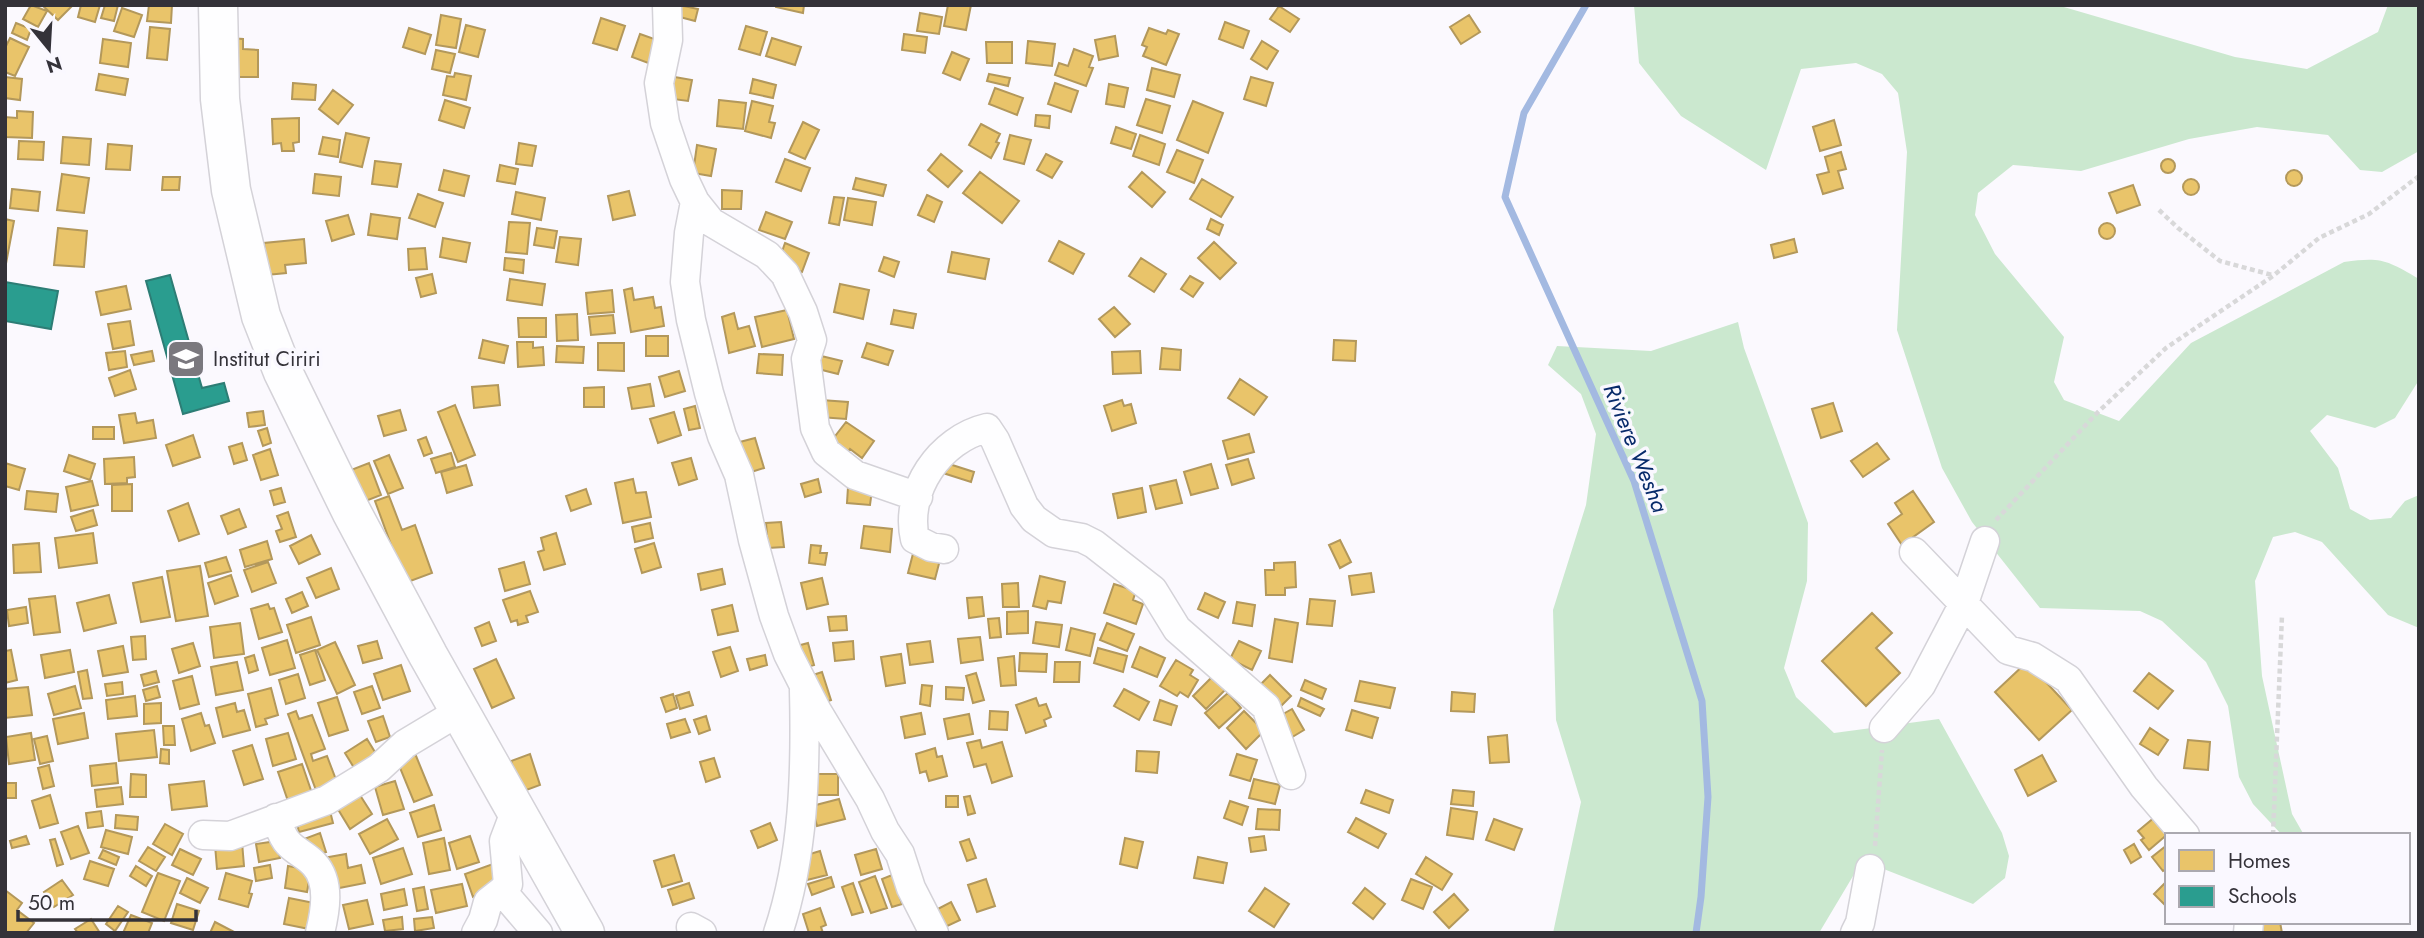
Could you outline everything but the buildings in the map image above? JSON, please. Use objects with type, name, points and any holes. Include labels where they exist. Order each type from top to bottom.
[{"type":"street","points":[[218,5],[220,99],[231,190],[261,316],[284,372],[351,511],[515,812],[585,933]]},
{"type":"street","points":[[667,5],[668,40],[659,83],[665,123],[684,179],[695,202],[711,222],[767,255],[785,274],[803,312],[812,340],[806,359],[815,428],[826,452],[855,475],[918,497]]},
{"type":"street","points":[[695,202],[689,233],[685,282],[691,320],[722,436],[739,475],[774,616],[788,654],[804,686],[900,855],[911,888],[932,931]]},
{"type":"street","points":[[944,549],[915,540],[912,528],[918,497],[929,470],[940,454],[969,432],[987,428],[1024,506],[1034,519],[1054,533],[1082,538],[1094,544],[1153,590],[1177,629],[1266,707],[1279,736],[1291,775]]},
{"type":"street","points":[[1884,728],[1921,685],[1964,603],[1985,541]]},
{"type":"street","points":[[1913,552],[2008,650],[2033,657],[2068,679],[2144,788],[2183,833]]},
{"type":"street","points":[[778,933],[789,893],[804,790],[804,686]]},
{"type":"street","points":[[203,835],[230,836],[327,800],[379,768],[405,744],[460,711]]},
{"type":"street","points":[[476,933],[488,902],[508,884],[504,841],[515,812]]},
{"type":"street","points":[[276,818],[287,842],[319,871],[326,909],[320,933]]},
{"type":"street","points":[[1855,933],[1860,923],[1870,870]]},
{"type":"street","points":[[502,891],[538,933]]},
{"type":"path","points":[[1985,541],[1996,521],[2098,412],[2166,348],[2273,275],[2319,238],[2369,214],[2419,176]]},
{"type":"path","points":[[2159,210],[2220,261],[2273,275]]},
{"type":"path","points":[[2273,833],[2282,615]]},
{"type":"path","points":[[1870,870],[1877,839],[1884,728]]},
{"type":"green space","points":[[1634,5],[2057,5],[2235,57],[2307,69],[2378,32],[2388,5],[2419,5],[2419,151],[2382,172],[2360,170],[2328,135],[2257,127],[2189,139],[2081,171],[2013,165],[1978,193],[1975,215],[1995,254],[2064,337],[2054,382],[2064,400],[2119,421],[2191,343],[2344,262],[2376,260],[2419,279],[2419,380],[2395,418],[2375,428],[2327,415],[2310,431],[2338,468],[2350,509],[2370,520],[2391,518],[2405,501],[2419,495],[2419,628],[2388,615],[2322,542],[2295,532],[2273,537],[2255,581],[2262,676],[2292,814],[2303,833],[2280,833],[2253,804],[2239,777],[2228,706],[2206,662],[2162,621],[2140,611],[2040,608],[1972,522],[1942,468],[1897,330],[1907,152],[1898,93],[1882,74],[1856,63],[1801,69],[1766,170],[1681,116],[1639,63]]},
{"type":"green space","points":[[1738,322],[1744,348],[1808,523],[1807,581],[1784,668],[1796,697],[1834,733],[1939,719],[2002,833],[2009,856],[2005,878],[1973,904],[1876,866],[1856,871],[1819,933],[1553,933],[1581,802],[1556,720],[1553,610],[1586,505],[1596,434],[1581,394],[1548,365],[1557,346],[1651,351]]},
{"type":"waterway","name":"Riviere Wesha","points":[[1586,5],[1524,113],[1505,197],[1634,481],[1702,701],[1708,797],[1696,933]]},
{"type":"place","name":"Institut Ciriri","points":[[186,359]]}]
